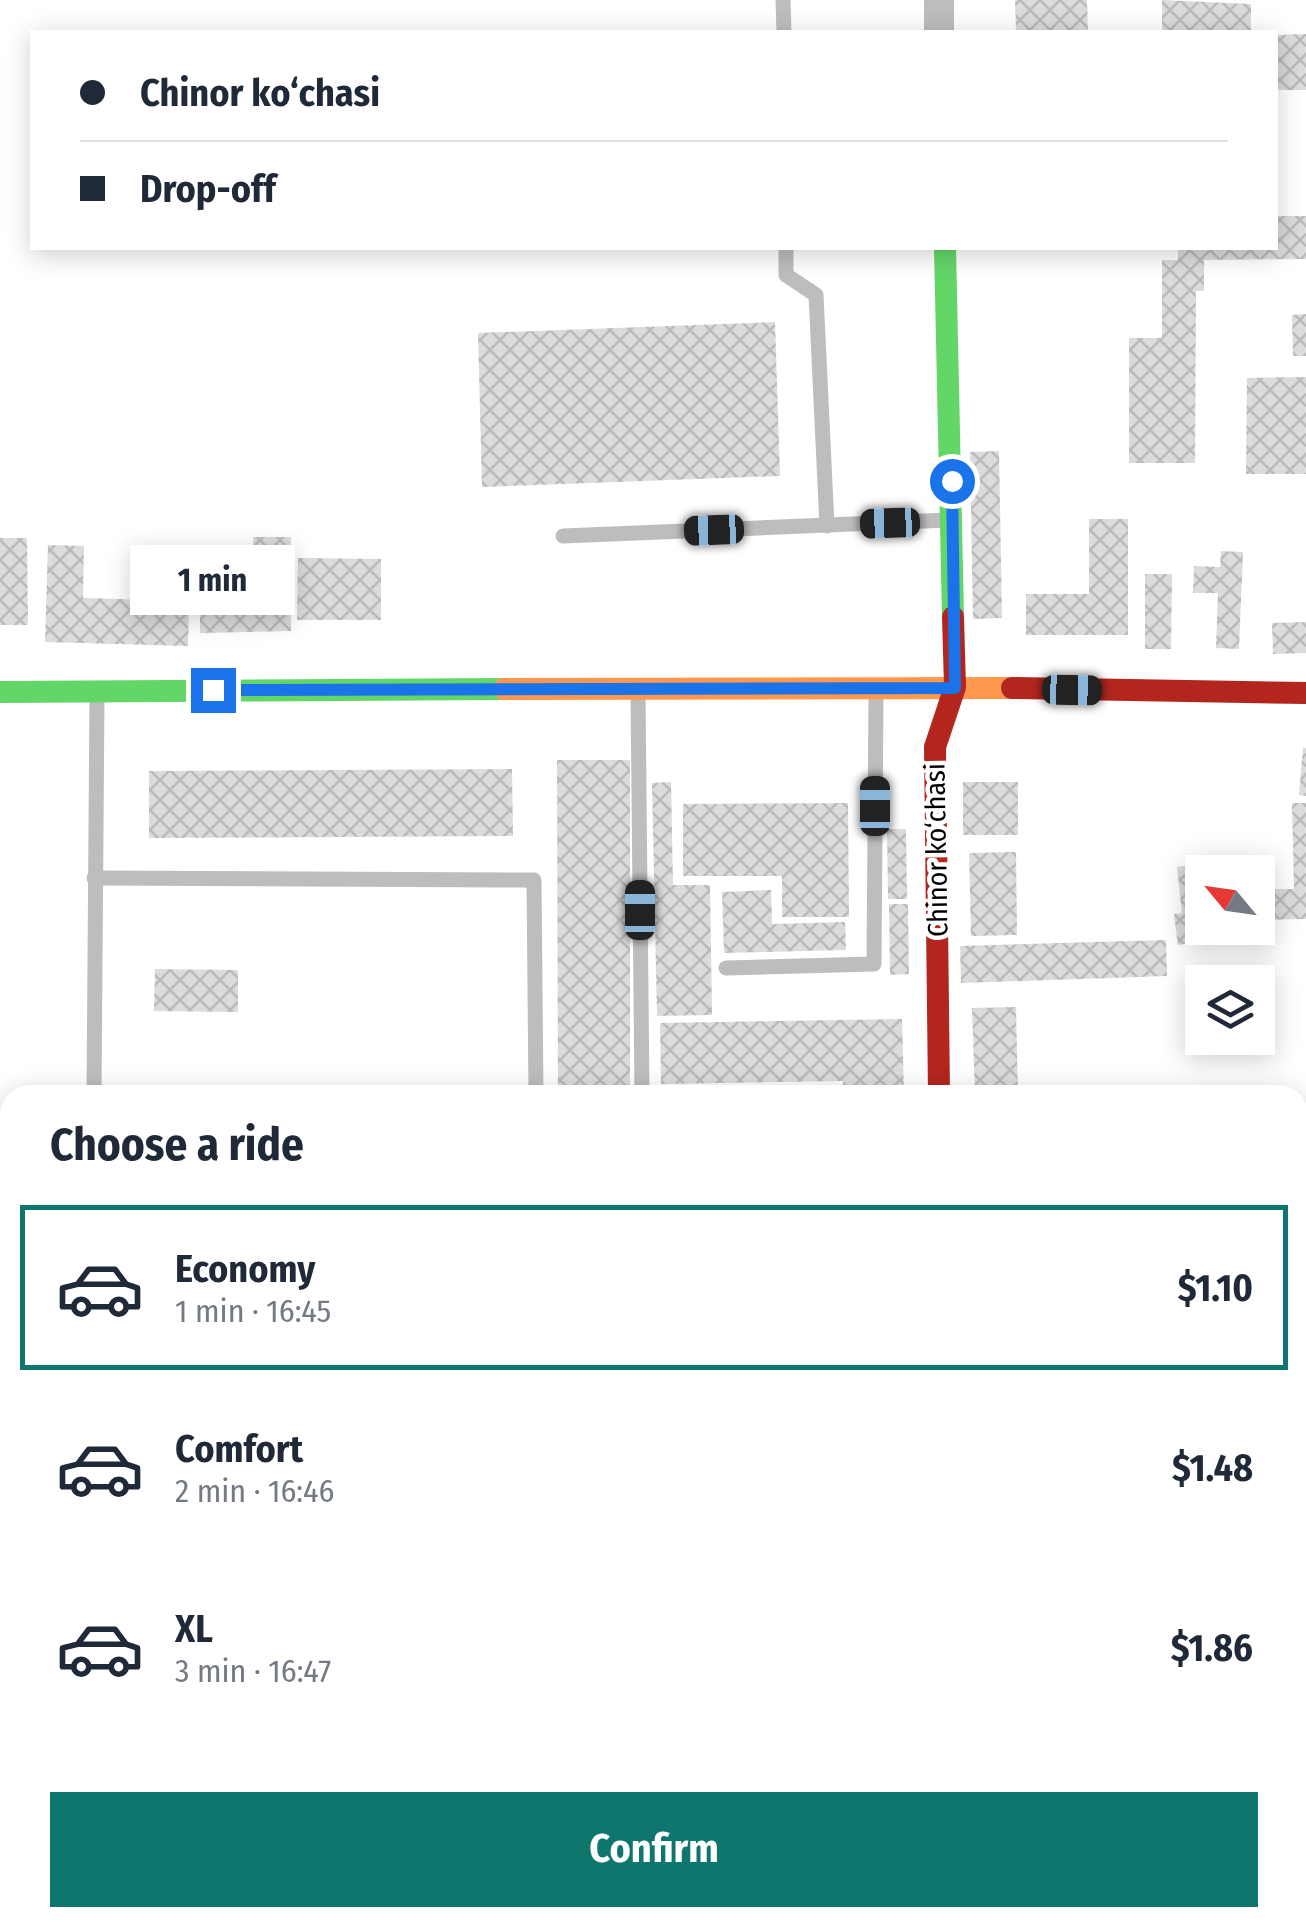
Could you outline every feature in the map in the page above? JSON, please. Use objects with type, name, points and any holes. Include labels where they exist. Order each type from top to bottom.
[{"type":"main road","name":"Chinor ko‘chasi","points":[[939,1085],[935,748],[955,688],[945,250]]},
{"type":"main road","points":[[0,692],[955,688],[1306,694]]},
{"type":"street","points":[[938,0],[940,30]]},
{"type":"lane","points":[[784,0],[784,30]]},
{"type":"lane","points":[[786,250],[786,274],[816,295],[827,526]]},
{"type":"lane","points":[[563,536],[952,520]]},
{"type":"lane","points":[[726,968],[874,964],[876,688]]},
{"type":"lane","points":[[638,689],[642,1085]]},
{"type":"lane","points":[[94,1085],[97,691]]},
{"type":"lane","points":[[94,878],[534,880],[536,1085]]},
{"type":"building","points":[[1015,0],[1087,0],[1088,30],[1016,30]]},
{"type":"building","points":[[1162,0],[1251,4],[1251,30],[1162,30]]},
{"type":"building","points":[[1306,34],[1306,90],[1278,90],[1278,35]]},
{"type":"building","points":[[1278,216],[1306,216],[1306,259],[1204,260],[1204,291],[1196,291],[1195,463],[1129,463],[1129,338],[1162,338],[1162,260],[1178,260],[1178,250],[1278,250]]},
{"type":"building","points":[[1306,314],[1306,356],[1293,356],[1292,315]]},
{"type":"building","points":[[775,322],[780,476],[482,487],[478,333]]},
{"type":"building","points":[[1306,377],[1306,474],[1246,474],[1247,378]]},
{"type":"building","points":[[999,451],[1002,618],[973,619],[970,452]]},
{"type":"building","points":[[1089,519],[1128,519],[1128,635],[1026,635],[1026,594],[1089,594]]},
{"type":"building","points":[[253,537],[291,537],[291,631],[200,633],[200,590],[254,589]]},
{"type":"building","points":[[0,538],[27,538],[28,625],[0,625]]},
{"type":"building","points":[[48,545],[84,546],[83,598],[189,601],[188,646],[45,642]]},
{"type":"building","points":[[1221,551],[1243,552],[1239,649],[1216,648],[1218,593],[1193,593],[1194,566],[1220,567]]},
{"type":"building","points":[[298,558],[381,559],[381,620],[297,620]]},
{"type":"building","points":[[1145,574],[1172,574],[1171,649],[1145,649]]},
{"type":"building","points":[[1306,622],[1306,653],[1273,654],[1272,623]]},
{"type":"building","points":[[1306,748],[1306,796],[1299,795]]},
{"type":"building","points":[[557,760],[630,760],[630,1085],[558,1085]]},
{"type":"building","points":[[512,769],[513,836],[149,838],[149,771]]},
{"type":"building","points":[[671,782],[673,885],[710,885],[712,1015],[657,1016],[652,783]]},
{"type":"building","points":[[963,782],[1018,782],[1018,835],[963,835]]},
{"type":"building","points":[[848,803],[849,917],[782,917],[782,876],[683,876],[683,804]]},
{"type":"building","points":[[1292,803],[1306,803],[1306,919],[1275,920],[1275,889],[1294,889]]},
{"type":"building","points":[[887,829],[906,829],[907,899],[888,899]]},
{"type":"building","points":[[1016,852],[1017,935],[971,936],[969,853]]},
{"type":"building","points":[[1185,866],[1185,944],[1178,945],[1174,914],[1182,913],[1177,867]]},
{"type":"building","points":[[771,890],[772,924],[845,922],[846,950],[724,953],[722,892]]},
{"type":"building","points":[[889,904],[908,904],[909,974],[890,975]]},
{"type":"building","points":[[1166,940],[1167,976],[961,983],[960,946]]},
{"type":"building","points":[[155,969],[238,970],[238,1012],[154,1011]]},
{"type":"building","points":[[1016,1007],[1018,1085],[975,1085],[972,1008]]},
{"type":"building","points":[[902,1019],[904,1085],[843,1085],[843,1081],[661,1084],[660,1023]]},
{"type":"traffic: fast","points":[[945,250],[953,617]]},
{"type":"traffic: fast","points":[[0,692],[504,689]]},
{"type":"traffic: slow","points":[[504,689],[1012,688]]},
{"type":"traffic: jam","points":[[939,1085],[935,747],[955,687],[953,617]]},
{"type":"traffic: jam","points":[[1012,688],[1306,693]]},
{"type":"route","points":[[213,690],[955,688],[952,481]]}]
